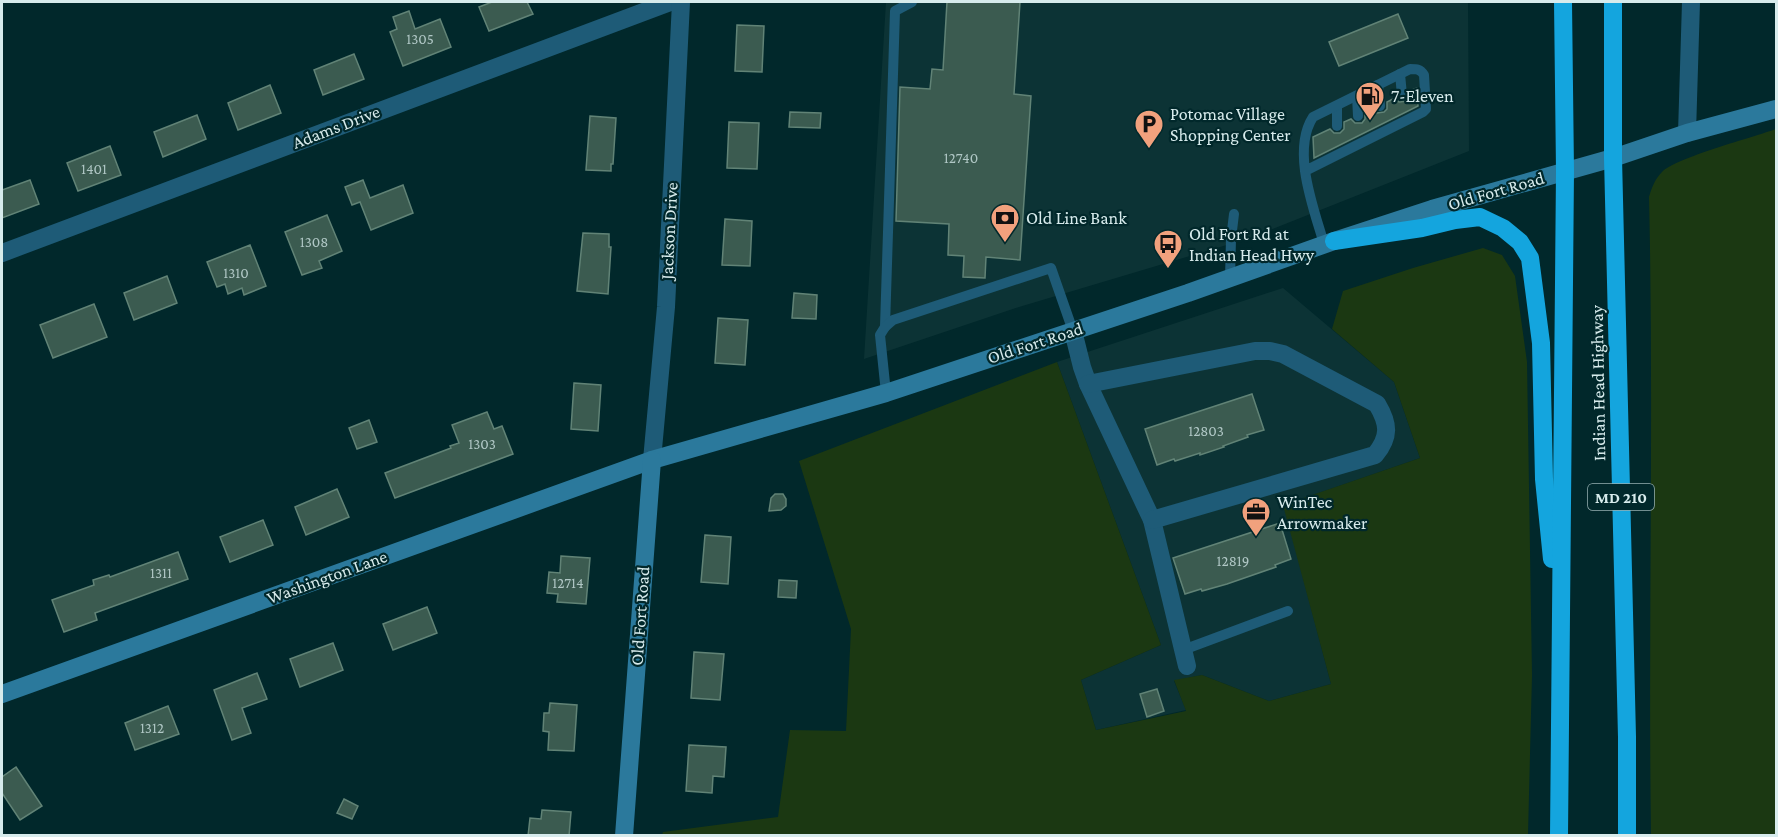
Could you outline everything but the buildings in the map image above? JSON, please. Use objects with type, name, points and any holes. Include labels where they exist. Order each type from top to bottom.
[{"type":"highway","name":"Indian Head Highway","points":[[1559,836],[1565,171],[1563,2]]},
{"type":"highway","name":"Indian Head Highway","points":[[1613,2],[1613,158],[1628,736],[1628,836]]},
{"type":"highway","points":[[1329,243],[1480,217],[1503,228],[1520,242],[1530,258],[1541,343],[1544,479],[1561,648]]},
{"type":"main road","name":"Old Fort Road","points":[[624,836],[652,460],[886,393],[1432,209],[1776,109]]},
{"type":"main road","name":"Washington Lane","points":[[2,694],[652,460]]},
{"type":"street","name":"Adams Drive","points":[[2,254],[670,2]]},
{"type":"street","name":"Jackson Drive","points":[[652,460],[666,307],[681,2]]},
{"type":"street","points":[[1687,133],[1691,2]]},
{"type":"street","points":[[1073,331],[1088,384],[1152,520],[1185,658]]},
{"type":"street","points":[[1088,384],[1228,356],[1270,351],[1283,354],[1377,404],[1383,413],[1387,436],[1383,446],[1375,455],[1152,520]]},
{"type":"lane","points":[[885,327],[895,11],[912,2]]},
{"type":"lane","points":[[1305,171],[1338,151],[1404,119],[1417,117],[1426,109],[1422,70],[1410,69],[1313,117],[1308,124],[1305,138],[1305,171],[1329,243]]},
{"type":"lane","points":[[1400,74],[1402,95]]},
{"type":"lane","points":[[1378,85],[1380,106]]},
{"type":"lane","points":[[1357,96],[1358,116]]},
{"type":"lane","points":[[1337,106],[1337,126]]},
{"type":"lane","points":[[1230,278],[1234,214]]},
{"type":"lane","points":[[886,393],[880,334],[893,320],[1051,268],[1073,331]]},
{"type":"lane","points":[[1185,658],[1288,611]]},
{"type":"shaded area","name":"Potomac Village Shopping Center","points":[[886,2],[1468,2],[1469,151],[1250,238],[1019,307],[864,359]]},
{"type":"shaded area","points":[[1283,288],[1394,382],[1420,458],[1284,505],[1331,684],[1269,701],[1202,675],[1174,681],[1186,710],[1096,730],[1081,680],[1161,645],[1057,362]]},
{"type":"green space","points":[[1776,129],[1776,835],[1651,835],[1649,197],[1657,177],[1670,166],[1698,154]]},
{"type":"green space","points":[[1483,248],[1502,255],[1515,276],[1527,362],[1532,675],[1528,835],[662,835],[663,832],[778,817],[790,730],[846,731],[851,629],[799,461],[1057,362],[1161,645],[1081,680],[1096,730],[1186,711],[1174,680],[1202,675],[1269,701],[1331,684],[1283,505],[1420,458],[1394,382],[1332,329],[1343,291]]},
{"type":"place","name":"7-Eleven","points":[[1370,122]]},
{"type":"place","name":"Potomac Village Shopping Center","points":[[1149,150]]},
{"type":"place","name":"Old Line Bank","points":[[1005,244]]},
{"type":"place","name":"Old Fort Rd at Indian Head Hwy","points":[[1168,270]]},
{"type":"place","name":"WinTec Arrowmaker","points":[[1256,538]]}]
